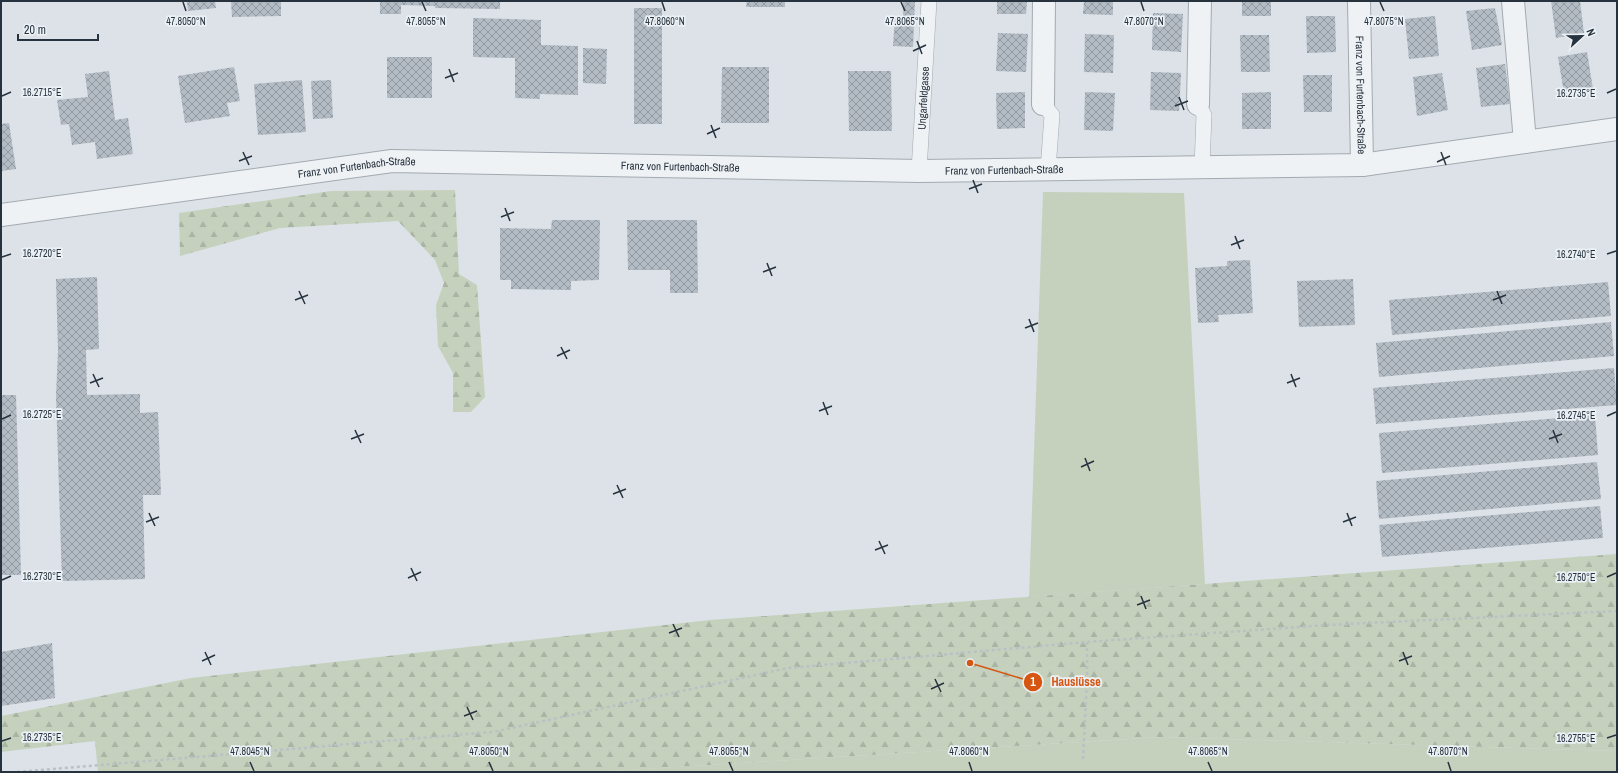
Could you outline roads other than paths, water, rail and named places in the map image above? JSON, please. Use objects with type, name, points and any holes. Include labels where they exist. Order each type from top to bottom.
[{"type":"street","points":[[1043,104],[1044,1]]},
{"type":"street","points":[[1198,104],[1200,1]]},
{"type":"street","name":"Franz von Furtenbach-Straße","points":[[1359,1],[1362,165]]},
{"type":"street","points":[[1513,1],[1525,142]]},
{"type":"street","name":"Franz von Furtenbach-Straße","points":[[1,215],[392,162],[919,171],[1362,165],[1617,129]]},
{"type":"lane","name":"Ungarfeldgasse","points":[[919,171],[929,1]]},
{"type":"lane","points":[[1043,104],[1052,115],[1048,170]]},
{"type":"lane","points":[[1198,104],[1204,115],[1202,167]]},
{"type":"place","name":"Hauslüsse","points":[[970,663]]}]
